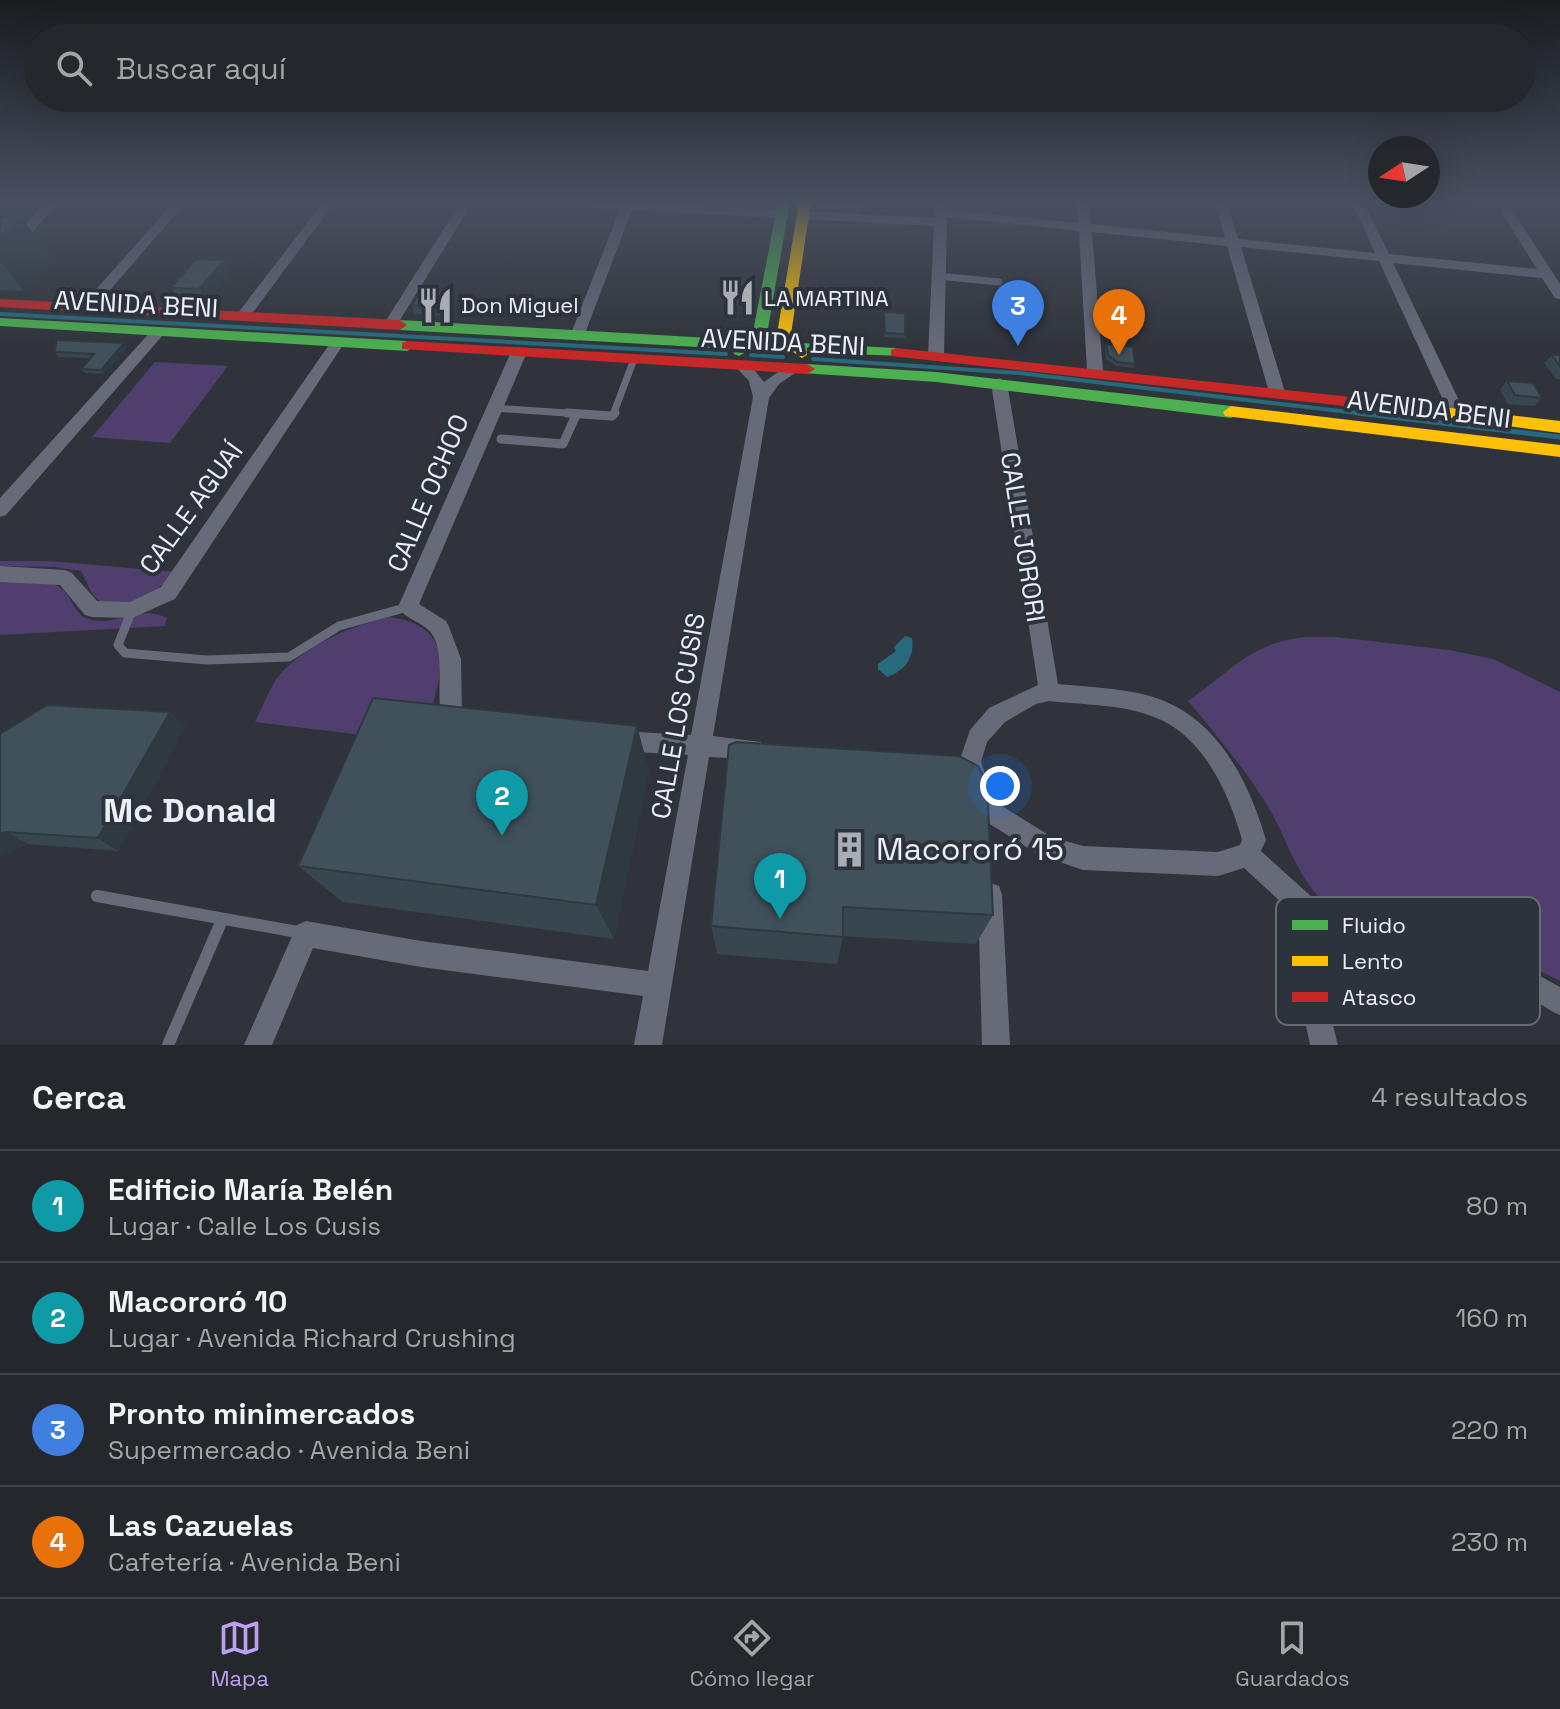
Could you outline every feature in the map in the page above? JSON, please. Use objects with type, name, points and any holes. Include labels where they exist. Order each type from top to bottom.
[{"type":"street","points":[[87,308],[137,251]]},
{"type":"street","points":[[243,316],[292,251]]},
{"type":"street","points":[[390,325],[436,251]]},
{"type":"street","points":[[577,336],[610,251]]},
{"type":"street","points":[[761,397],[756,379],[743,366],[738,355],[745,345],[760,334],[775,251]]},
{"type":"street","points":[[761,397],[774,380],[802,364],[804,359],[786,339],[797,251]]},
{"type":"street","points":[[936,355],[939,251]]},
{"type":"street","points":[[1086,251],[1095,371]]},
{"type":"street","points":[[1235,251],[1277,392]]},
{"type":"street","points":[[1317,251],[1546,274]]},
{"type":"street","points":[[1381,251],[1458,415]]},
{"type":"street","points":[[1531,251],[1560,295]]},
{"type":"street","name":"AVENIDA BENI","points":[[0,303],[936,355],[1560,427]]},
{"type":"street","name":"AVENIDA BENI","points":[[0,322],[999,383],[1560,451]]},
{"type":"street","points":[[761,324],[786,325]]},
{"type":"street","points":[[0,510],[158,332]]},
{"type":"street","name":"CALLE AGUAÍ","points":[[0,574],[65,578],[92,609],[132,610],[168,593],[338,342]]},
{"type":"street","name":"CALLE OCHOO","points":[[472,732],[451,719],[451,659],[439,627],[408,607],[519,352]]},
{"type":"street","name":"CALLE JORORI","points":[[999,383],[1049,692]]},
{"type":"street","name":"CALLE LOS CUSIS","points":[[648,1045],[761,397]]},
{"type":"street","points":[[987,839],[985,808],[962,761],[997,715],[1032,696],[1049,692],[1144,705],[1180,721],[1223,768],[1238,793],[1254,840],[1248,855]]},
{"type":"street","points":[[590,740],[780,751]]},
{"type":"street","points":[[985,808],[1047,847],[1083,858],[1218,864],[1248,855]]},
{"type":"street","points":[[1248,855],[1293,897]]},
{"type":"street","points":[[989,869],[996,1045]]},
{"type":"street","points":[[258,1045],[306,934],[421,954],[659,985]]},
{"type":"street","points":[[1540,990],[1560,1002]]},
{"type":"street","points":[[1319,1025],[1324,1045]]},
{"type":"lane","points":[[938,276],[999,282]]},
{"type":"lane","points":[[493,408],[608,417],[615,414],[634,359]]},
{"type":"lane","points":[[501,439],[563,444],[576,415]]},
{"type":"lane","points":[[132,610],[118,645],[124,653],[146,657],[267,660],[302,651],[329,631],[370,615],[408,607]]},
{"type":"lane","points":[[97,896],[306,934]]},
{"type":"lane","points":[[168,1045],[222,920]]},
{"type":"shaded area","points":[[155,362],[228,366],[170,443],[92,437]]},
{"type":"shaded area","points":[[0,561],[49,561],[176,572],[140,599],[117,605],[97,599],[81,571],[0,566]]},
{"type":"shaded area","points":[[0,581],[41,581],[56,585],[66,593],[81,615],[92,620],[106,621],[150,613],[167,617],[165,626],[0,635]]},
{"type":"shaded area","points":[[388,617],[413,623],[429,633],[437,647],[440,664],[438,682],[420,742],[255,722],[274,683],[294,661],[331,637]]},
{"type":"shaded area","points":[[1304,637],[1336,637],[1449,650],[1493,659],[1560,692],[1560,981],[1540,972],[1540,897],[1319,897],[1312,889],[1266,803],[1188,701],[1254,652]]},
{"type":"water","points":[[905,636],[912,638],[910,657],[904,667],[887,677],[878,669],[878,664],[896,651],[894,647]]},
{"type":"building","points":[[196,259],[224,260],[199,289],[171,288]]},
{"type":"building","points":[[728,281],[750,282],[746,297],[724,296]]},
{"type":"building","points":[[422,290],[449,292],[440,308],[412,305]]},
{"type":"building","points":[[884,312],[905,313],[905,334],[885,333]]},
{"type":"building","points":[[56,340],[124,343],[101,370],[81,369],[94,354],[55,352]]},
{"type":"building","points":[[1106,344],[1133,347],[1135,364],[1117,362],[1108,355]]},
{"type":"building","points":[[1552,355],[1560,355],[1560,366]]},
{"type":"building","points":[[1507,381],[1533,383],[1542,398],[1515,395]]},
{"type":"building","points":[[373,698],[637,726],[596,905],[298,866]]},
{"type":"building","points":[[47,705],[170,712],[98,838],[0,834],[0,734]]},
{"type":"building","points":[[736,742],[959,756],[978,766],[987,782],[993,915],[843,907],[843,937],[711,926],[729,745]]},
{"type":"waterway","points":[[0,314],[726,354]]},
{"type":"waterway","points":[[751,355],[783,357]]},
{"type":"waterway","points":[[813,359],[1019,373],[1374,415]]},
{"type":"waterway","points":[[1357,413],[1560,437]]},
{"type":"traffic: fast","points":[[739,351],[760,334],[775,251]]},
{"type":"traffic: fast","points":[[0,322],[407,346]]},
{"type":"traffic: fast","points":[[400,325],[896,353]]},
{"type":"traffic: fast","points":[[807,369],[936,377],[1231,412]]},
{"type":"traffic: slow","points":[[797,251],[784,334],[788,342],[802,353]]},
{"type":"traffic: slow","points":[[1425,410],[1560,427]]},
{"type":"traffic: slow","points":[[1231,412],[1560,451]]},
{"type":"traffic: jam","points":[[0,303],[400,325]]},
{"type":"traffic: jam","points":[[407,346],[807,369]]},
{"type":"traffic: jam","points":[[896,353],[1425,410]]},
{"type":"place","name":"LA MARTINA","points":[[738,298]]},
{"type":"place","name":"Don Miguel","points":[[435,305]]},
{"type":"place","name":"Pronto minimercados","points":[[1018,346]]},
{"type":"place","name":"Las Cazuelas","points":[[1119,355]]},
{"type":"place","name":"Macororó 10","points":[[502,836]]},
{"type":"place","name":"Macororó 15","points":[[850,849]]},
{"type":"place","name":"Edificio María Belén","points":[[780,919]]},
{"type":"district","name":"Mc Donald","points":[[190,810]]}]
